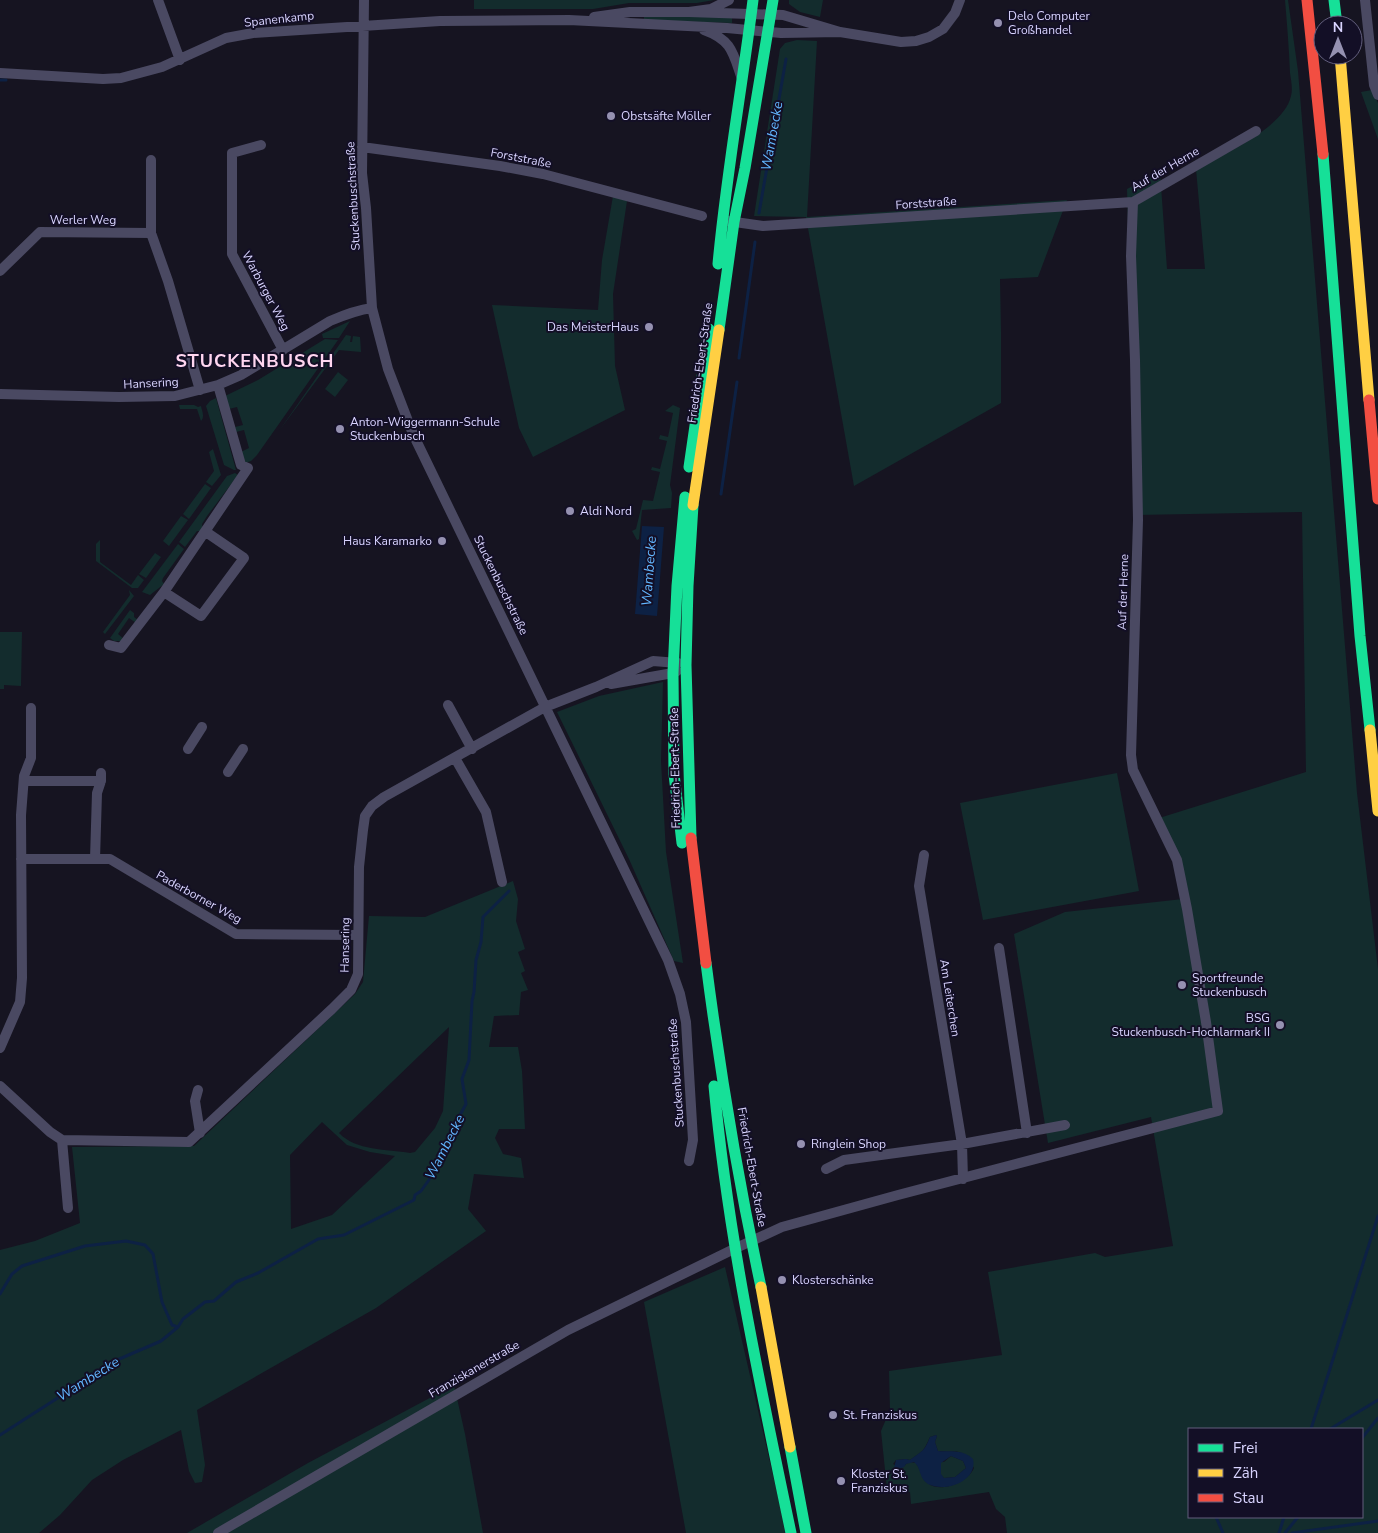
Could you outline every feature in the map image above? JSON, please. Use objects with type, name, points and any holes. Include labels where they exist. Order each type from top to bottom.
[{"type":"main road","name":"Friedrich-Ebert-Straße","points":[[753,0],[682,517],[673,667],[674,774],[707,1018],[720,1152],[750,1334],[791,1533]]},
{"type":"main road","name":"Friedrich-Ebert-Straße","points":[[773,0],[734,222],[710,398],[693,503],[686,665],[690,846],[713,1017],[751,1242],[761,1286],[806,1533]]},
{"type":"main road","points":[[1307,0],[1326,187],[1360,636],[1378,810]]},
{"type":"main road","points":[[1334,0],[1335,15]]},
{"type":"main road","points":[[1341,65],[1378,499]]},
{"type":"street","points":[[158,0],[180,60]]},
{"type":"street","name":"Stuckenbuschstraße","points":[[364,0],[362,173],[372,308],[388,369],[413,434],[668,960],[680,994],[686,1022],[693,1127],[693,1140],[689,1161]]},
{"type":"street","name":"Spanenkamp","points":[[689,12],[711,9],[728,0]]},
{"type":"street","points":[[840,32],[901,42],[916,41],[929,37],[942,29],[955,13],[960,0]]},
{"type":"street","points":[[1365,0],[1374,85],[1378,95]]},
{"type":"street","name":"Spanenkamp","points":[[569,20],[630,12],[771,14],[784,15],[840,32]]},
{"type":"street","name":"Spanenkamp","points":[[0,73],[102,79],[140,74],[180,60],[226,38],[285,30],[440,21],[569,20],[768,32],[840,32]]},
{"type":"street","name":"Spanenkamp","points":[[694,27],[718,35],[729,46],[743,82]]},
{"type":"street","name":"Auf der Herne","points":[[964,1179],[1218,1111],[1206,1022],[1177,860],[1133,770],[1131,755],[1138,520],[1131,256],[1133,202],[1256,130]]},
{"type":"street","name":"Warburger Weg","points":[[261,145],[232,153],[232,254],[284,350]]},
{"type":"street","name":"Forststraße","points":[[362,147],[500,166],[542,174],[702,216]]},
{"type":"street","points":[[151,160],[151,233],[168,281],[200,390]]},
{"type":"street","name":"Forststraße","points":[[722,220],[763,226],[1133,202]]},
{"type":"street","name":"Werler Weg","points":[[0,271],[40,232],[151,233]]},
{"type":"street","name":"Hansering","points":[[0,394],[119,397],[175,396],[218,385],[241,375],[330,321],[344,314],[372,308]]},
{"type":"street","points":[[108,646],[121,648],[164,592],[248,468],[241,465],[218,385]]},
{"type":"street","points":[[164,592],[201,616],[244,558],[206,532]]},
{"type":"street","name":"Hansering","points":[[62,1140],[190,1142],[351,990],[358,974],[359,867],[365,816],[372,806],[545,707],[596,687],[653,661],[673,667]]},
{"type":"street","name":"Hansering","points":[[596,687],[686,665]]},
{"type":"street","points":[[448,705],[472,749]]},
{"type":"street","points":[[0,1048],[20,1002],[22,986],[21,815],[24,781],[31,758],[31,708]]},
{"type":"street","points":[[188,748],[202,727]]},
{"type":"street","points":[[228,772],[243,749]]},
{"type":"street","points":[[456,758],[486,812],[502,882]]},
{"type":"street","points":[[24,781],[101,777],[97,793],[95,859]]},
{"type":"street","name":"Am Leiterchen","points":[[924,855],[919,886],[962,1144],[964,1179]]},
{"type":"street","name":"Paderborner Weg","points":[[21,860],[110,859],[236,934],[358,935]]},
{"type":"street","points":[[999,948],[1027,1133]]},
{"type":"street","points":[[0,1086],[50,1132],[62,1140],[68,1208]]},
{"type":"street","points":[[198,1090],[195,1101],[200,1133]]},
{"type":"street","points":[[826,1169],[844,1160],[962,1144],[1064,1125]]},
{"type":"street","points":[[751,1242],[782,1228],[898,1195],[964,1179]]},
{"type":"street","name":"Franziskanerstraße","points":[[218,1533],[568,1330],[751,1242]]},
{"type":"green space","points":[[474,0],[714,0],[697,3],[629,3],[593,9],[474,9]]},
{"type":"green space","points":[[789,0],[823,0],[820,17],[800,12],[789,4]]},
{"type":"green space","points":[[1285,0],[1288,0],[1298,71],[1357,793],[1378,969],[1378,1533],[1007,1533],[1005,1517],[996,1509],[989,1492],[911,1504],[910,1492],[891,1492],[887,1489],[881,1431],[890,1410],[889,1371],[1002,1355],[988,1272],[1095,1253],[1105,1257],[1173,1246],[1151,1117],[1048,1143],[1014,934],[1065,912],[1183,899],[1175,861],[1156,819],[1306,772],[1302,512],[1136,515],[1127,189],[1160,172],[1167,269],[1205,269],[1196,169],[1251,139],[1277,119],[1286,108],[1291,96]],"holes":[[[937,1436],[935,1442],[938,1451],[963,1453],[974,1468],[960,1482],[947,1487],[934,1486],[924,1479],[916,1463],[910,1462],[903,1467],[893,1464],[896,1460],[910,1460],[923,1450],[930,1437]]]},
{"type":"green space","points":[[644,16],[732,17],[732,23],[646,20]]},
{"type":"green space","points":[[797,40],[817,41],[807,217],[1067,200],[1038,277],[1000,279],[1001,403],[854,486],[806,217],[754,216],[780,49],[785,43]]},
{"type":"green space","points":[[1372,90],[1378,103],[1378,139],[1361,92]]},
{"type":"green space","points":[[613,196],[627,201],[613,294],[615,366],[625,410],[533,457],[519,428],[492,305],[598,310],[602,260]]},
{"type":"green space","points":[[350,321],[339,338],[323,338],[322,334]]},
{"type":"green space","points":[[346,335],[351,336],[350,342],[352,342],[353,336],[360,337],[361,352],[339,350],[279,431]]},
{"type":"green space","points":[[325,339],[338,340],[257,455],[251,461],[245,463],[241,452],[249,448],[244,430],[236,432],[235,427],[243,425],[237,407],[229,409],[225,396],[258,380]]},
{"type":"green space","points":[[338,372],[348,380],[335,397],[325,389]]},
{"type":"green space","points":[[216,398],[236,470],[224,465],[206,406]]},
{"type":"green space","points":[[179,405],[201,406],[203,418],[201,421],[197,409],[180,409]]},
{"type":"green space","points":[[673,405],[680,408],[670,485],[672,493],[671,508],[642,510],[639,539],[637,540],[632,531],[636,529],[643,500],[653,501],[660,472],[651,470],[652,467],[660,469],[667,441],[659,439],[660,435],[668,437],[673,413],[665,411]]},
{"type":"green space","points":[[213,449],[221,475],[212,486],[206,482],[214,471],[209,452]]},
{"type":"green space","points":[[235,473],[238,475],[202,524],[203,531],[197,531],[185,547],[179,542],[227,476]]},
{"type":"green space","points":[[205,484],[211,488],[189,519],[183,514]]},
{"type":"green space","points":[[181,516],[188,520],[169,546],[163,541]]},
{"type":"green space","points":[[100,540],[100,562],[131,585],[138,575],[144,580],[138,588],[132,588],[96,561],[96,544]]},
{"type":"green space","points":[[178,544],[184,549],[163,578],[164,584],[150,595],[142,592]]},
{"type":"green space","points":[[155,553],[161,557],[146,578],[139,574]]},
{"type":"green space","points":[[129,590],[134,596],[105,634],[103,632],[130,595]]},
{"type":"green space","points":[[130,610],[138,620],[136,623],[129,618],[118,634],[124,639],[123,641],[114,641],[110,638]]},
{"type":"green space","points":[[0,632],[22,632],[21,686],[4,685],[4,689],[0,689]]},
{"type":"green space","points":[[663,682],[661,761],[666,852],[683,963],[674,961],[629,859],[557,712],[599,696]]},
{"type":"green space","points":[[1117,773],[1139,891],[983,920],[960,803]]},
{"type":"green space","points":[[513,881],[518,899],[516,921],[525,949],[518,952],[525,971],[521,973],[528,990],[521,992],[519,1015],[494,1016],[489,1047],[518,1047],[522,1071],[525,1129],[499,1129],[495,1138],[503,1154],[521,1158],[524,1178],[474,1174],[468,1209],[486,1231],[376,1308],[197,1410],[205,1465],[202,1482],[195,1483],[189,1471],[181,1430],[123,1460],[92,1480],[60,1515],[39,1533],[0,1533],[0,1250],[35,1241],[80,1223],[72,1147],[194,1146],[355,994],[363,982],[369,916],[425,917]],"holes":[[[449,1027],[443,1111],[435,1128],[415,1152],[382,1150],[363,1146],[346,1139],[339,1133]],[[322,1122],[347,1145],[370,1152],[395,1156],[332,1215],[291,1229],[290,1155]]]},
{"type":"green space","points":[[725,1267],[785,1533],[686,1533],[644,1302]]},
{"type":"green space","points":[[454,1385],[483,1533],[187,1533],[308,1463]]},
{"type":"green space","points":[[951,1456],[963,1461],[966,1468],[955,1477],[944,1478],[941,1475],[941,1462],[944,1462]]},
{"type":"water","points":[[642,526],[664,527],[657,616],[635,614]]},
{"type":"water","points":[[937,1436],[935,1442],[938,1451],[961,1452],[973,1459],[973,1467],[965,1479],[951,1486],[935,1486],[925,1482],[914,1462],[896,1470],[894,1468],[896,1460],[910,1460],[920,1452],[926,1446],[930,1437]],"holes":[[[951,1456],[963,1461],[966,1468],[955,1477],[944,1478],[941,1474],[941,1463]]]},
{"type":"waterway","name":"Wambecke","points":[[759,213],[786,59]]},
{"type":"waterway","points":[[0,80],[6,80]]},
{"type":"waterway","name":"Wambecke","points":[[739,358],[755,242]]},
{"type":"waterway","name":"Wambecke","points":[[721,494],[737,382]]},
{"type":"waterway","name":"Wambecke","points":[[0,1435],[117,1360],[161,1341],[178,1327],[183,1319],[205,1302],[214,1301],[236,1282],[258,1273],[318,1239],[344,1235],[414,1200],[415,1195],[421,1191],[431,1177],[466,1104],[462,1079],[469,1060],[476,960],[481,942],[483,917],[509,891]]},
{"type":"waterway","points":[[1311,1428],[1378,1216]]},
{"type":"waterway","name":"Wambecke","points":[[0,1294],[12,1274],[22,1266],[85,1246],[126,1241],[145,1245],[153,1254],[162,1302],[172,1325],[178,1327]]},
{"type":"waterway","points":[[1332,1428],[1378,1400]]},
{"type":"waterway","points":[[1363,1437],[1378,1418]]},
{"type":"waterway","points":[[1216,1518],[1223,1533]]},
{"type":"waterway","points":[[1279,1533],[1284,1518]]},
{"type":"waterway","points":[[1285,1533],[1297,1518]]},
{"type":"waterway","points":[[1292,1533],[1378,1521]]},
{"type":"traffic: fast","points":[[718,264],[725,198],[753,0]]},
{"type":"traffic: fast","points":[[719,330],[734,222],[773,0]]},
{"type":"traffic: fast","points":[[1334,0],[1336,15]]},
{"type":"traffic: fast","points":[[1323,154],[1360,636],[1370,730]]},
{"type":"traffic: fast","points":[[689,467],[709,329]]},
{"type":"traffic: fast","points":[[682,843],[674,774],[673,673],[677,586],[685,497]]},
{"type":"traffic: fast","points":[[691,838],[686,665],[693,505]]},
{"type":"traffic: fast","points":[[706,963],[730,1125],[761,1287]]},
{"type":"traffic: fast","points":[[714,1086],[736,1255],[791,1533]]},
{"type":"traffic: fast","points":[[790,1447],[806,1533]]},
{"type":"traffic: slow","points":[[1341,65],[1369,400]]},
{"type":"traffic: slow","points":[[693,505],[719,330]]},
{"type":"traffic: slow","points":[[1370,730],[1378,811]]},
{"type":"traffic: slow","points":[[761,1287],[790,1447]]},
{"type":"traffic: jam","points":[[1307,0],[1323,154]]},
{"type":"traffic: jam","points":[[1369,400],[1378,499]]},
{"type":"traffic: jam","points":[[691,838],[706,963]]},
{"type":"place","name":"Delo Computer Großhandel","points":[[998,23]]},
{"type":"place","name":"Obstsäfte Möller","points":[[611,116]]},
{"type":"place","name":"Das MeisterHaus","points":[[649,327]]},
{"type":"place","name":"Anton-Wiggermann-Schule Stuckenbusch","points":[[340,429]]},
{"type":"place","name":"Aldi Nord","points":[[570,511]]},
{"type":"place","name":"Haus Karamarko","points":[[442,541]]},
{"type":"place","name":"Sportfreunde Stuckenbusch","points":[[1182,985]]},
{"type":"place","name":"BSG Stuckenbusch-Hochlarmark II","points":[[1280,1025]]},
{"type":"place","name":"Ringlein Shop","points":[[801,1144]]},
{"type":"place","name":"Klosterschänke","points":[[782,1280]]},
{"type":"place","name":"St. Franziskus","points":[[833,1415]]},
{"type":"place","name":"Kloster St. Franziskus","points":[[841,1481]]},
{"type":"district","name":"STUCKENBUSCH","points":[[255,361]]}]
